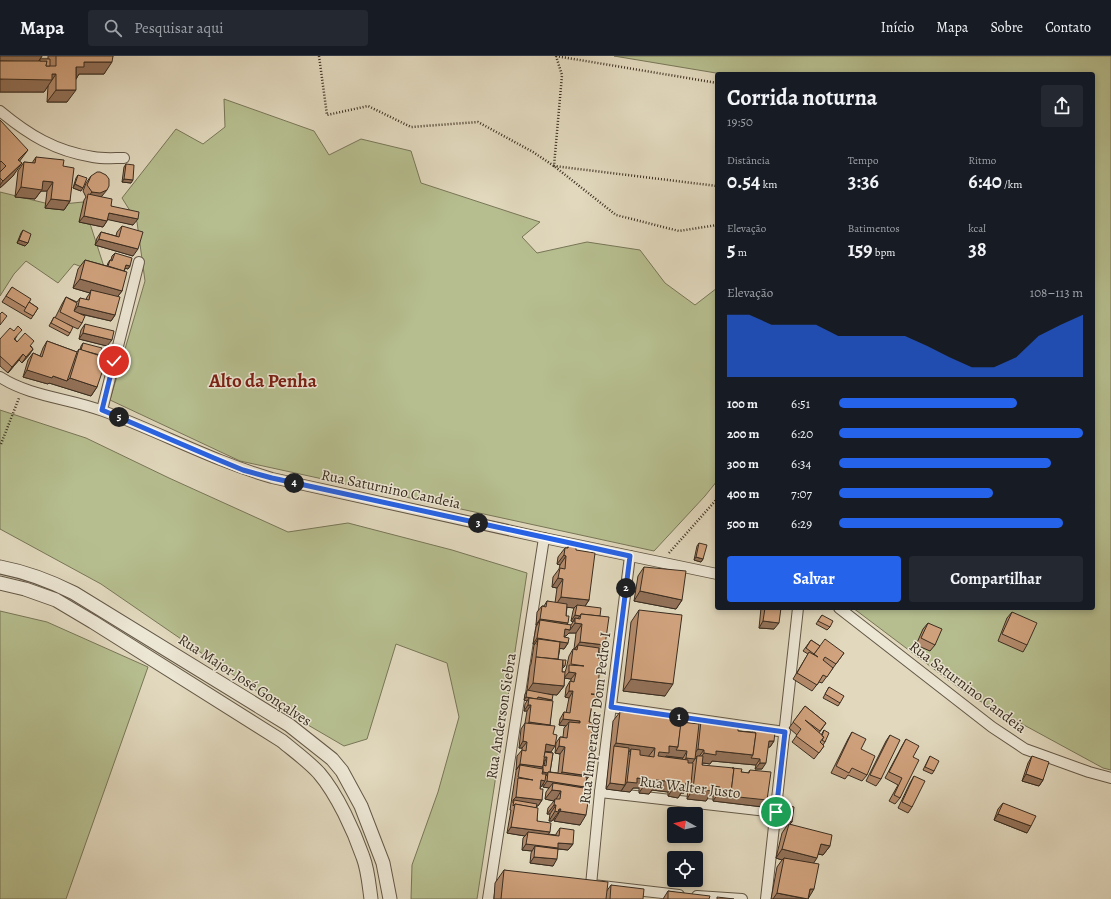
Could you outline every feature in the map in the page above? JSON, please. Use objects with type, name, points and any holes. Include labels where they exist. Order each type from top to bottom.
[{"type":"street","points":[[0,111],[22,129],[49,144],[70,153],[95,158],[124,158]]},
{"type":"street","points":[[102,410],[139,262]]},
{"type":"street","name":"Rua Saturnino Candeia","points":[[0,377],[22,389],[102,410],[250,472],[544,538],[715,574]]},
{"type":"street","name":"Rua Anderson Siebra","points":[[488,899],[496,872],[544,538]]},
{"type":"street","name":"Rua Imperador Dom Pedro I","points":[[630,556],[587,884],[659,896]]},
{"type":"street","name":"Rua Major José Gonçalves","points":[[0,567],[16,570],[46,580],[74,592],[289,724],[332,759],[342,771],[361,806],[383,863],[390,899]]},
{"type":"street","name":"Rua Major José Gonçalves","points":[[0,583],[41,594],[56,600],[282,741],[299,755],[318,772],[326,782],[342,811],[364,857],[371,899]]},
{"type":"street","points":[[766,899],[798,610]]},
{"type":"street","name":"Rua Saturnino Candeia","points":[[842,610],[992,728],[1025,749],[1089,772],[1111,778]]},
{"type":"street","points":[[611,707],[785,732]]},
{"type":"street","name":"Rua Walter Justo","points":[[600,792],[776,812]]},
{"type":"street","points":[[659,896],[742,899]]},
{"type":"path","points":[[319,56],[327,115],[368,106],[411,126],[478,122],[533,152],[554,166],[616,215],[679,231],[715,225]]},
{"type":"path","points":[[554,166],[562,74],[556,56],[715,82]]},
{"type":"path","points":[[554,166],[715,186]]},
{"type":"path","points":[[1,444],[22,389]]},
{"type":"path","points":[[661,562],[715,501]]},
{"type":"green space","points":[[614,56],[1111,56],[1111,770],[1103,768],[967,694],[856,610],[1095,610],[1095,72],[715,73]]},
{"type":"green space","points":[[224,99],[314,131],[329,155],[361,139],[411,151],[421,183],[540,222],[522,237],[537,253],[587,242],[640,250],[665,283],[695,305],[715,290],[715,484],[654,551],[240,461],[110,400],[145,281],[137,222],[122,198],[176,129],[203,144],[225,127]]},
{"type":"green space","points":[[0,192],[53,205],[83,202],[107,276],[74,264],[58,283],[26,261],[14,274],[0,296]]},
{"type":"green space","points":[[0,410],[86,438],[169,478],[288,532],[348,523],[452,550],[527,573],[477,899],[411,899],[412,865],[438,792],[459,717],[447,663],[396,644],[367,739],[344,746],[296,718],[101,584],[0,529]]},
{"type":"green space","points":[[0,611],[47,622],[148,667],[66,899],[0,899]]},
{"type":"building","points":[[56,56],[113,56],[112,62],[84,62],[84,67],[76,67],[76,90],[56,90],[56,74],[52,74],[52,80],[0,79],[0,61],[47,61],[46,66],[56,66]]},
{"type":"building","points":[[40,59],[50,59],[50,66],[46,66],[47,61],[40,61]]},
{"type":"building","points":[[0,120],[28,150],[18,160],[22,163],[3,181],[0,178],[0,172],[6,166],[1,161],[0,162]]},
{"type":"building","points":[[36,157],[64,160],[63,166],[74,168],[70,201],[51,199],[53,182],[43,181],[42,190],[21,187],[24,162],[35,163]]},
{"type":"building","points":[[126,164],[134,165],[133,180],[124,179]]},
{"type":"building","points":[[97,172],[106,175],[109,179],[109,186],[107,190],[100,193],[92,192],[87,185],[91,176]]},
{"type":"building","points":[[78,175],[87,178],[83,188],[75,184]]},
{"type":"building","points":[[88,194],[112,199],[111,206],[139,212],[138,219],[109,213],[107,221],[84,216]]},
{"type":"building","points":[[122,226],[143,232],[138,249],[99,239],[101,232],[119,237]]},
{"type":"building","points":[[23,230],[31,234],[28,243],[19,240]]},
{"type":"building","points":[[115,253],[132,258],[130,266],[126,265],[124,271],[108,266]]},
{"type":"building","points":[[85,260],[127,272],[122,291],[80,279]]},
{"type":"building","points":[[12,287],[31,299],[26,308],[6,296]]},
{"type":"building","points":[[91,290],[120,297],[115,315],[78,306],[80,298],[89,300]]},
{"type":"building","points":[[66,297],[77,303],[74,311],[85,316],[82,323],[60,312]]},
{"type":"building","points":[[29,302],[38,308],[33,316],[24,311]]},
{"type":"building","points":[[2,312],[7,316],[0,325],[0,314]]},
{"type":"building","points":[[54,317],[73,327],[70,333],[51,323]]},
{"type":"building","points":[[85,324],[114,331],[112,340],[83,333]]},
{"type":"building","points":[[18,326],[22,330],[14,339],[17,342],[25,333],[34,341],[30,346],[33,349],[26,357],[23,354],[12,367],[0,356],[0,339],[10,328],[14,331]]},
{"type":"building","points":[[47,341],[77,352],[67,381],[27,370],[33,353],[42,357]]},
{"type":"building","points":[[83,343],[102,348],[100,355],[81,350]]},
{"type":"building","points":[[79,349],[107,358],[97,387],[70,378]]},
{"type":"building","points":[[699,543],[707,545],[703,559],[696,557]]},
{"type":"building","points":[[569,545],[576,546],[576,550],[595,553],[589,600],[561,597],[563,579],[558,578],[560,568],[565,569],[565,548],[568,548]]},
{"type":"building","points":[[644,567],[686,571],[682,600],[640,591]]},
{"type":"building","points":[[547,601],[567,604],[566,616],[569,616],[568,623],[540,619],[542,606],[546,607]]},
{"type":"building","points":[[577,605],[601,608],[600,616],[581,614],[580,616],[575,615]]},
{"type":"building","points":[[639,610],[682,615],[673,684],[631,679]]},
{"type":"building","points":[[765,610],[781,610],[779,623],[763,621]]},
{"type":"building","points":[[1012,612],[1037,623],[1027,645],[1002,634]]},
{"type":"building","points":[[581,614],[609,617],[605,645],[580,642],[582,624],[575,623],[575,618],[580,619]]},
{"type":"building","points":[[822,615],[833,621],[830,627],[818,621]]},
{"type":"building","points":[[540,620],[571,625],[570,630],[565,629],[564,637],[569,638],[568,643],[537,638]]},
{"type":"building","points":[[928,623],[942,629],[935,645],[921,638]]},
{"type":"building","points":[[538,639],[560,642],[558,659],[536,657]]},
{"type":"building","points":[[825,639],[844,653],[836,664],[825,657],[823,660],[833,668],[827,677],[823,675],[817,685],[797,673],[809,652],[818,657],[814,654]]},
{"type":"building","points":[[811,640],[820,646],[814,654],[806,648]]},
{"type":"building","points":[[578,645],[599,648],[598,658],[601,658],[597,694],[591,694],[596,695],[595,704],[592,704],[589,722],[593,723],[588,762],[591,762],[589,776],[562,772],[565,747],[559,746],[560,737],[567,738],[569,722],[580,723],[580,721],[563,719],[564,712],[570,713],[573,691],[569,691],[570,681],[574,682],[576,673],[569,672],[569,665],[584,666],[571,664],[573,649],[577,650]]},
{"type":"building","points":[[536,657],[563,660],[562,672],[565,672],[564,686],[533,683]]},
{"type":"building","points":[[563,660],[566,660],[565,666],[563,666]]},
{"type":"building","points":[[829,687],[844,696],[840,703],[825,694]]},
{"type":"building","points":[[527,690],[553,695],[552,700],[538,697],[537,699],[526,697]]},
{"type":"building","points":[[529,698],[553,701],[550,725],[529,722],[531,705],[528,705]]},
{"type":"building","points":[[805,706],[826,723],[820,731],[805,720],[824,737],[820,742],[824,746],[819,753],[796,736],[801,729],[793,722]]},
{"type":"building","points":[[620,712],[682,718],[678,747],[669,746],[669,753],[659,752],[658,756],[688,760],[688,763],[693,763],[691,784],[685,784],[685,788],[674,787],[675,782],[656,780],[655,785],[645,784],[646,779],[637,778],[637,783],[627,782],[631,749],[640,750],[640,755],[654,757],[655,748],[616,743]]},
{"type":"building","points":[[701,721],[738,725],[738,731],[756,733],[753,755],[716,751],[716,755],[704,753],[704,750],[698,749]]},
{"type":"building","points":[[681,722],[699,724],[695,759],[686,758],[687,751],[676,750],[678,747]]},
{"type":"building","points":[[525,723],[555,726],[553,734],[557,735],[555,746],[546,744],[543,767],[520,764],[522,750],[526,751],[527,742],[523,741]]},
{"type":"building","points":[[754,729],[775,732],[774,741],[769,741],[766,763],[760,763],[760,759],[751,758],[753,755],[756,733],[754,732]]},
{"type":"building","points":[[824,730],[829,733],[825,742],[822,740],[824,737],[822,736]]},
{"type":"building","points":[[852,732],[866,739],[861,749],[875,756],[867,775],[852,768],[849,773],[836,766]]},
{"type":"building","points":[[890,735],[900,740],[881,779],[870,775]]},
{"type":"building","points":[[906,739],[919,746],[913,757],[919,760],[900,798],[894,795],[902,778],[889,772]]},
{"type":"building","points":[[614,746],[629,748],[625,785],[610,783]]},
{"type":"building","points":[[545,752],[553,753],[550,772],[548,773],[543,772],[543,765],[546,766],[547,757],[544,757]]},
{"type":"building","points":[[697,756],[703,756],[702,765],[734,768],[731,793],[719,792],[720,787],[713,786],[712,791],[693,789]]},
{"type":"building","points":[[930,756],[939,761],[934,771],[925,767]]},
{"type":"building","points":[[1032,756],[1049,762],[1043,780],[1026,774]]},
{"type":"building","points":[[520,765],[543,769],[542,774],[546,774],[545,781],[541,780],[540,789],[543,789],[542,800],[516,797],[518,778],[533,780],[518,777]]},
{"type":"building","points":[[734,768],[742,769],[741,772],[749,773],[750,770],[771,772],[767,800],[729,796],[731,793]]},
{"type":"building","points":[[548,772],[587,777],[585,787],[547,781]]},
{"type":"building","points":[[914,776],[925,781],[912,807],[902,802]]},
{"type":"building","points":[[553,783],[590,789],[586,815],[560,811],[561,809],[559,809],[558,812],[555,811],[555,799],[560,799],[561,791],[552,790]]},
{"type":"building","points":[[514,800],[537,804],[536,808],[515,804],[513,806]]},
{"type":"building","points":[[1003,803],[1036,816],[1031,826],[998,814]]},
{"type":"building","points":[[515,804],[538,808],[537,821],[551,823],[550,832],[511,827]]},
{"type":"building","points":[[786,805],[794,807],[792,822],[783,820]]},
{"type":"building","points":[[789,824],[832,835],[830,846],[821,844],[817,858],[782,849]]},
{"type":"building","points":[[560,828],[574,830],[573,844],[558,843],[558,848],[526,844],[528,832],[559,836]]},
{"type":"building","points":[[535,846],[558,849],[557,859],[534,857]]},
{"type":"building","points":[[784,858],[819,864],[814,889],[810,889],[808,899],[777,893]]},
{"type":"building","points":[[504,870],[608,882],[606,899],[501,899]]},
{"type":"building","points":[[611,885],[644,889],[643,899],[610,899]]},
{"type":"building","points":[[668,891],[710,896],[709,899],[668,899]]},
{"type":"building","points":[[717,897],[734,899],[717,899]]},
{"type":"district","name":"Alto da Penha","points":[[263,381]]},
{"type":"route","points":[[114,361],[102,410],[243,470],[272,478],[630,556],[611,707],[785,732],[776,812]]}]
